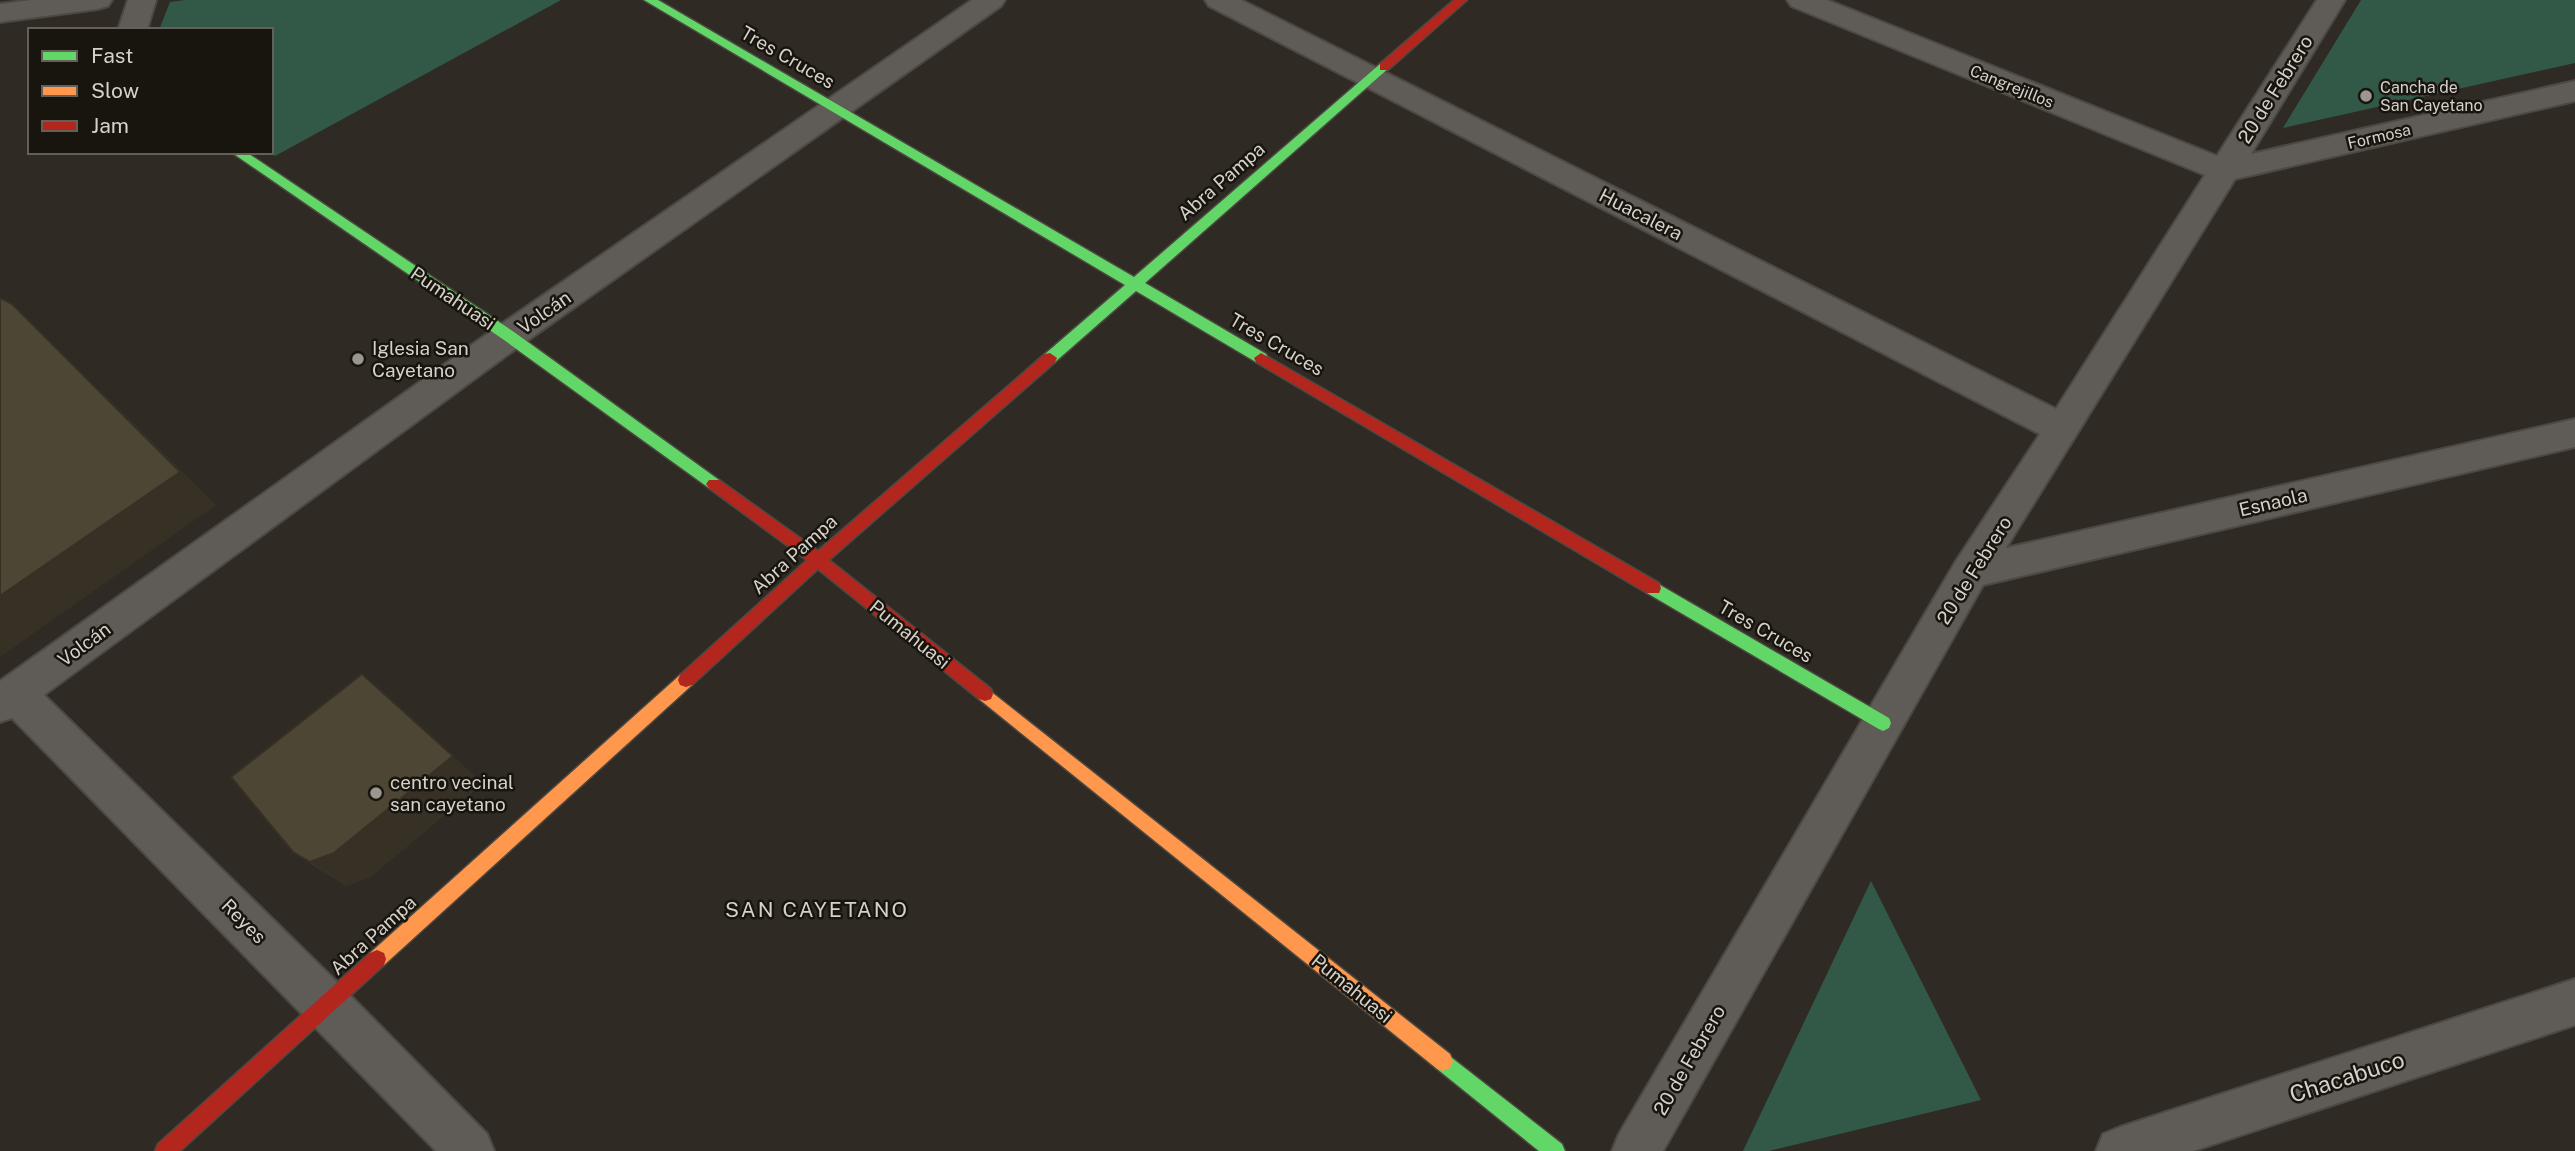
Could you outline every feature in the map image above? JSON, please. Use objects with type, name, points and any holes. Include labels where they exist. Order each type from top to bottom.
[{"type":"street","points":[[0,13],[98,0]]},
{"type":"street","points":[[133,28],[142,0]]},
{"type":"street","name":"Tres Cruces","points":[[649,0],[1883,723]]},
{"type":"street","name":"Volcán","points":[[7,699],[509,336],[991,0]]},
{"type":"street","name":"Huacalera","points":[[1219,0],[2063,429]]},
{"type":"street","name":"Abra Pampa","points":[[165,1151],[818,560],[1461,0]]},
{"type":"street","name":"Cangrejillos","points":[[1801,0],[2224,171]]},
{"type":"street","name":"20 de Febrero","points":[[1636,1151],[1970,572],[2063,429],[2331,0]]},
{"type":"street","name":"Formosa","points":[[2224,171],[2575,91]]},
{"type":"street","name":"Pumahuasi","points":[[240,154],[509,336],[818,560],[1555,1151]]},
{"type":"street","name":"Esnaola","points":[[1970,572],[2575,433]]},
{"type":"street","name":"Reyes","points":[[7,699],[328,1004],[470,1151]]},
{"type":"street","name":"Chacabuco","points":[[2120,1151],[2575,1002]]},
{"type":"green space","points":[[561,0],[275,156],[272,154],[273,28],[160,28],[170,2]]},
{"type":"green space","name":"Cancha de San Cayetano","points":[[2361,0],[2575,0],[2575,63],[2283,128]]},
{"type":"green space","points":[[1871,881],[1981,1100],[1769,1151],[1743,1151]]},
{"type":"building","points":[[0,298],[12,304],[180,472],[0,596]]},
{"type":"building","name":"centro vecinal san cayetano","points":[[362,674],[453,756],[334,853],[310,862],[293,852],[231,777]]},
{"type":"traffic: fast","points":[[650,0],[1261,358]]},
{"type":"traffic: fast","points":[[1050,358],[1384,67]]},
{"type":"traffic: fast","points":[[240,154],[509,336],[714,484]]},
{"type":"traffic: fast","points":[[1653,588],[1883,723]]},
{"type":"traffic: fast","points":[[1443,1061],[1555,1151]]},
{"type":"traffic: slow","points":[[377,959],[686,680]]},
{"type":"traffic: slow","points":[[985,694],[1443,1061]]},
{"type":"traffic: jam","points":[[1384,67],[1461,0]]},
{"type":"traffic: jam","points":[[686,680],[818,560],[1050,358]]},
{"type":"traffic: jam","points":[[1261,358],[1653,588]]},
{"type":"traffic: jam","points":[[714,484],[818,560],[985,694]]},
{"type":"traffic: jam","points":[[165,1151],[377,959]]},
{"type":"place","name":"Cancha de San Cayetano","points":[[2366,96]]},
{"type":"place","name":"Iglesia San Cayetano","points":[[358,359]]},
{"type":"place","name":"centro vecinal san cayetano","points":[[376,793]]},
{"type":"district","name":"SAN CAYETANO","points":[[817,910]]}]
